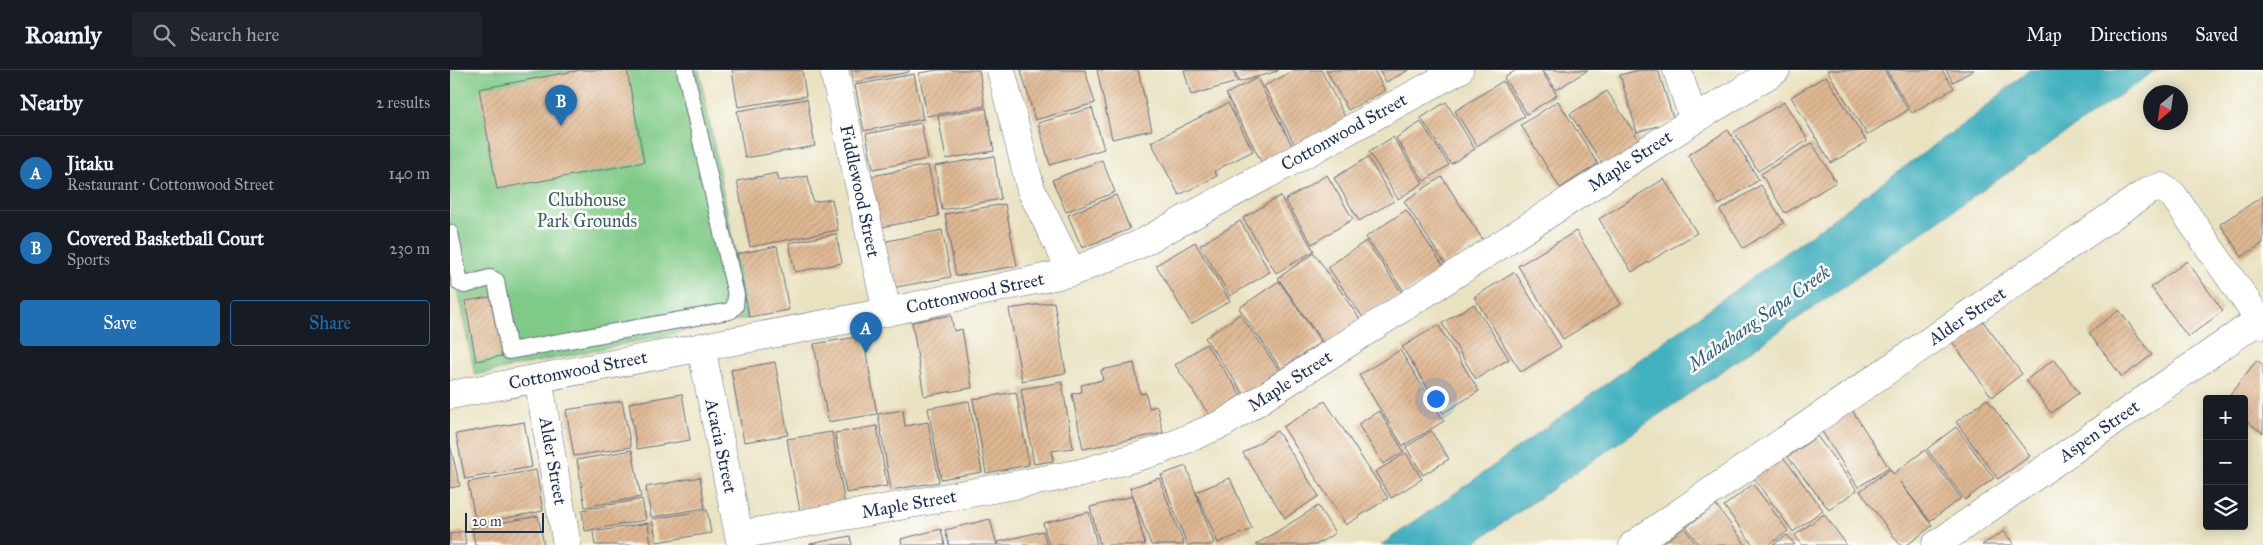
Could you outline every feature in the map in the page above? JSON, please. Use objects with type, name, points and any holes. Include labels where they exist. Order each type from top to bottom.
[{"type":"street","name":"Fiddlewood Street","points":[[834,70],[887,312]]},
{"type":"street","points":[[1001,70],[1030,190],[1072,272]]},
{"type":"street","name":"Cottonwood Street","points":[[450,395],[887,312],[1072,272],[1138,245],[1458,70]]},
{"type":"street","points":[[1677,70],[1694,120]]},
{"type":"street","name":"Maple Street","points":[[740,540],[1081,473],[1161,450],[1224,423],[1694,120],[1776,70]]},
{"type":"street","name":"Alder Street","points":[[1632,545],[2148,192],[2161,187],[2173,195],[2261,320]]},
{"type":"street","name":"Aspen Street","points":[[1936,545],[2261,320]]},
{"type":"street","name":"Acacia Street","points":[[701,347],[740,540]]},
{"type":"street","name":"Alder Street","points":[[538,378],[568,545]]},
{"type":"lane","points":[[450,233],[460,283],[465,285],[490,278],[496,281],[509,351],[730,311],[735,306],[736,295],[685,70]]},
{"type":"lane","points":[[612,333],[621,362]]},
{"type":"green space","name":"Clubhouse Park Grounds","points":[[450,70],[699,70],[748,318],[475,375],[450,255]]},
{"type":"water","name":"Mahabang Sapa Creek","points":[[2029,70],[2156,70],[1471,545],[1381,545],[1471,482],[1976,115]]},
{"type":"building","points":[[580,70],[627,70],[644,162],[497,189],[479,89]]},
{"type":"building","points":[[732,70],[802,70],[806,96],[738,107]]},
{"type":"building","points":[[851,70],[909,70],[909,72],[854,82]]},
{"type":"building","points":[[938,70],[979,70],[985,106],[927,116],[919,73]]},
{"type":"building","points":[[1021,70],[1085,70],[1095,103],[1035,120]]},
{"type":"building","points":[[1097,70],[1138,70],[1152,130],[1112,139]]},
{"type":"building","points":[[1184,70],[1233,70],[1237,82],[1191,95]]},
{"type":"building","points":[[1235,70],[1278,70],[1278,71],[1239,82]]},
{"type":"building","points":[[1295,70],[1321,70],[1346,119],[1295,145],[1264,86]]},
{"type":"building","points":[[1326,70],[1374,70],[1385,91],[1348,110]]},
{"type":"building","points":[[1379,70],[1409,70],[1386,82]]},
{"type":"building","points":[[1516,70],[1541,70],[1557,95],[1527,114],[1504,78]]},
{"type":"building","points":[[1543,70],[1588,70],[1556,90]]},
{"type":"building","points":[[1639,70],[1658,70],[1674,121],[1637,132],[1620,75]]},
{"type":"building","points":[[1827,70],[1884,70],[1908,110],[1867,135]]},
{"type":"building","points":[[1886,70],[1942,70],[1954,88],[1912,113]]},
{"type":"building","points":[[1946,70],[1974,70],[1953,82]]},
{"type":"building","points":[[914,74],[923,119],[864,131],[855,85]]},
{"type":"building","points":[[1826,76],[1867,142],[1831,163],[1791,97]]},
{"type":"building","points":[[1257,78],[1294,149],[1263,165],[1226,94]]},
{"type":"building","points":[[1503,81],[1525,116],[1477,146],[1455,111]]},
{"type":"building","points":[[1607,91],[1643,146],[1606,169],[1570,114]]},
{"type":"building","points":[[807,99],[815,146],[745,158],[737,111]]},
{"type":"building","points":[[1558,101],[1598,164],[1560,188],[1521,125]]},
{"type":"building","points":[[1446,102],[1475,149],[1451,164],[1421,118]]},
{"type":"building","points":[[1784,102],[1808,140],[1758,171],[1734,132]]},
{"type":"building","points":[[1228,103],[1253,151],[1214,171],[1217,176],[1179,195],[1151,142]]},
{"type":"building","points":[[986,108],[994,151],[946,159],[938,116]]},
{"type":"building","points":[[1092,108],[1104,149],[1050,165],[1038,123]]},
{"type":"building","points":[[1421,122],[1449,165],[1424,181],[1396,138]]},
{"type":"building","points":[[921,123],[928,159],[873,169],[866,134]]},
{"type":"building","points":[[1728,130],[1759,180],[1719,205],[1688,155]]},
{"type":"building","points":[[1393,137],[1423,183],[1398,199],[1369,152]]},
{"type":"building","points":[[1812,143],[1836,182],[1785,213],[1761,174]]},
{"type":"building","points":[[994,156],[1001,199],[942,210],[935,166]]},
{"type":"building","points":[[1368,157],[1394,201],[1359,221],[1334,178]]},
{"type":"building","points":[[1102,160],[1115,192],[1066,212],[1052,180]]},
{"type":"building","points":[[928,165],[939,216],[877,228],[867,177]]},
{"type":"building","points":[[777,173],[779,181],[808,176],[813,202],[832,199],[838,230],[750,247],[737,181]]},
{"type":"building","points":[[1327,175],[1353,219],[1312,244],[1285,200]]},
{"type":"building","points":[[1442,177],[1483,240],[1445,264],[1404,201]]},
{"type":"building","points":[[1664,179],[1697,233],[1632,272],[1599,219]]},
{"type":"building","points":[[1761,185],[1784,223],[1743,248],[1720,210]]},
{"type":"building","points":[[1116,195],[1130,229],[1082,248],[1068,215]]},
{"type":"building","points":[[1280,196],[1314,251],[1276,273],[1243,218]]},
{"type":"building","points":[[2263,196],[2263,243],[2242,257],[2220,224]]},
{"type":"building","points":[[1005,204],[1017,266],[956,276],[945,214]]},
{"type":"building","points":[[1406,210],[1444,267],[1405,293],[1366,237]]},
{"type":"building","points":[[1240,221],[1270,272],[1230,296],[1200,245]]},
{"type":"building","points":[[942,230],[951,277],[891,288],[882,242]]},
{"type":"building","points":[[1576,231],[1621,304],[1563,339],[1518,266]]},
{"type":"building","points":[[836,234],[842,263],[795,272],[789,243]]},
{"type":"building","points":[[1366,241],[1402,293],[1364,319],[1328,267]]},
{"type":"building","points":[[1195,242],[1230,301],[1191,324],[1156,265]]},
{"type":"building","points":[[777,246],[789,310],[749,317],[737,254]]},
{"type":"building","points":[[1314,253],[1362,322],[1326,347],[1278,278]]},
{"type":"building","points":[[2187,261],[2223,311],[2188,337],[2151,287]]},
{"type":"building","points":[[1515,272],[1561,347],[1521,372],[1474,297]]},
{"type":"building","points":[[1279,281],[1321,342],[1281,369],[1239,308]]},
{"type":"building","points":[[496,296],[507,355],[476,361],[465,301]]},
{"type":"building","points":[[1054,302],[1066,373],[1022,381],[1009,309]]},
{"type":"building","points":[[1474,304],[1509,359],[1476,379],[1442,323]]},
{"type":"building","points":[[2119,310],[2152,355],[2122,377],[2089,333]]},
{"type":"building","points":[[1240,314],[1279,370],[1244,394],[1205,338]]},
{"type":"building","points":[[951,315],[954,331],[962,329],[972,388],[924,396],[912,322]]},
{"type":"building","points":[[1982,320],[2022,374],[1992,397],[1952,342]]},
{"type":"building","points":[[1438,325],[1479,391],[1443,413],[1402,347]]},
{"type":"building","points":[[863,336],[877,414],[828,422],[814,344]]},
{"type":"building","points":[[1206,344],[1241,395],[1210,416],[1175,365]]},
{"type":"building","points":[[1400,350],[1444,421],[1403,446],[1359,375]]},
{"type":"building","points":[[2054,359],[2079,393],[2051,413],[2026,380]]},
{"type":"building","points":[[2257,360],[2263,365],[2263,433],[2248,422],[2248,395],[2230,395]]},
{"type":"building","points":[[775,362],[788,435],[744,442],[731,370]]},
{"type":"building","points":[[1134,363],[1140,394],[1146,393],[1149,408],[1157,406],[1163,433],[1083,449],[1072,394],[1082,392],[1081,385],[1103,380],[1101,370]]},
{"type":"building","points":[[1062,382],[1073,448],[1052,451],[1053,461],[1034,464],[1021,389]]},
{"type":"building","points":[[1016,392],[1029,465],[986,473],[973,399]]},
{"type":"building","points":[[682,394],[690,440],[637,449],[629,403]]},
{"type":"building","points":[[1987,399],[2030,456],[1998,479],[1956,422]]},
{"type":"building","points":[[622,401],[631,447],[574,456],[566,410]]},
{"type":"building","points":[[969,401],[982,472],[941,479],[928,408]]},
{"type":"building","points":[[1325,401],[1388,498],[1346,525],[1283,427]]},
{"type":"building","points":[[903,410],[905,426],[928,422],[939,482],[891,490],[878,414]]},
{"type":"building","points":[[1852,410],[1889,468],[1858,487],[1821,430]]},
{"type":"building","points":[[1379,411],[1404,452],[1383,464],[1358,424]]},
{"type":"building","points":[[524,422],[532,467],[465,479],[456,434]]},
{"type":"building","points":[[877,426],[887,486],[846,493],[835,433]]},
{"type":"building","points":[[1956,427],[1994,478],[1965,500],[1927,449]]},
{"type":"building","points":[[1277,431],[1319,496],[1285,518],[1243,453]]},
{"type":"building","points":[[1431,431],[1449,459],[1423,475],[1406,447]]},
{"type":"building","points":[[832,432],[846,510],[801,517],[787,439]]},
{"type":"building","points":[[1817,436],[1857,490],[1829,510],[1788,457]]},
{"type":"building","points":[[450,445],[460,486],[450,488]]},
{"type":"building","points":[[632,450],[641,497],[585,507],[577,460]]},
{"type":"building","points":[[1925,450],[1961,498],[1930,521],[1900,482],[1932,526],[1907,545],[1900,545],[1860,491],[1890,469],[1893,474]]},
{"type":"building","points":[[1406,453],[1422,479],[1391,498],[1375,472]]},
{"type":"building","points":[[1780,453],[1823,510],[1793,532],[1751,474]]},
{"type":"building","points":[[1186,466],[1214,543],[1210,545],[1187,545],[1161,475]]},
{"type":"building","points":[[536,470],[543,511],[476,524],[468,482]]},
{"type":"building","points":[[700,477],[705,508],[651,517],[646,487]]},
{"type":"building","points":[[1159,478],[1184,545],[1151,545],[1130,488]]},
{"type":"building","points":[[1230,478],[1252,529],[1218,543],[1196,492]]},
{"type":"building","points":[[1753,484],[1788,531],[1769,545],[1753,545],[1724,506]]},
{"type":"building","points":[[1133,496],[1145,545],[1100,545],[1090,507]]},
{"type":"building","points":[[642,499],[646,520],[585,531],[582,510]]},
{"type":"building","points":[[1716,505],[1746,545],[1700,545],[1686,527]]},
{"type":"building","points":[[1318,506],[1335,533],[1316,545],[1255,545]]},
{"type":"building","points":[[707,510],[711,533],[657,542],[652,519]]},
{"type":"building","points":[[1089,512],[1097,545],[1049,545],[1043,523]]},
{"type":"building","points":[[1824,514],[1847,545],[1802,545],[1795,535]]},
{"type":"building","points":[[538,516],[544,545],[475,545],[472,528]]},
{"type":"building","points":[[990,519],[997,545],[949,545],[945,530]]},
{"type":"building","points":[[648,523],[651,545],[595,545],[593,532]]},
{"type":"building","points":[[1684,528],[1697,545],[1660,545]]},
{"type":"building","points":[[941,529],[945,545],[902,545],[901,539]]},
{"type":"building","points":[[464,531],[466,545],[450,545],[450,534]]},
{"type":"building","points":[[1043,531],[1047,545],[999,545],[998,542]]},
{"type":"building","points":[[2004,531],[2014,545],[1982,545]]},
{"type":"building","points":[[1787,535],[1795,545],[1773,545]]},
{"type":"building","points":[[850,536],[852,545],[810,545],[810,544]]},
{"type":"place","name":"Covered Basketball Court","points":[[561,126]]},
{"type":"place","name":"Jitaku","points":[[866,353]]}]
